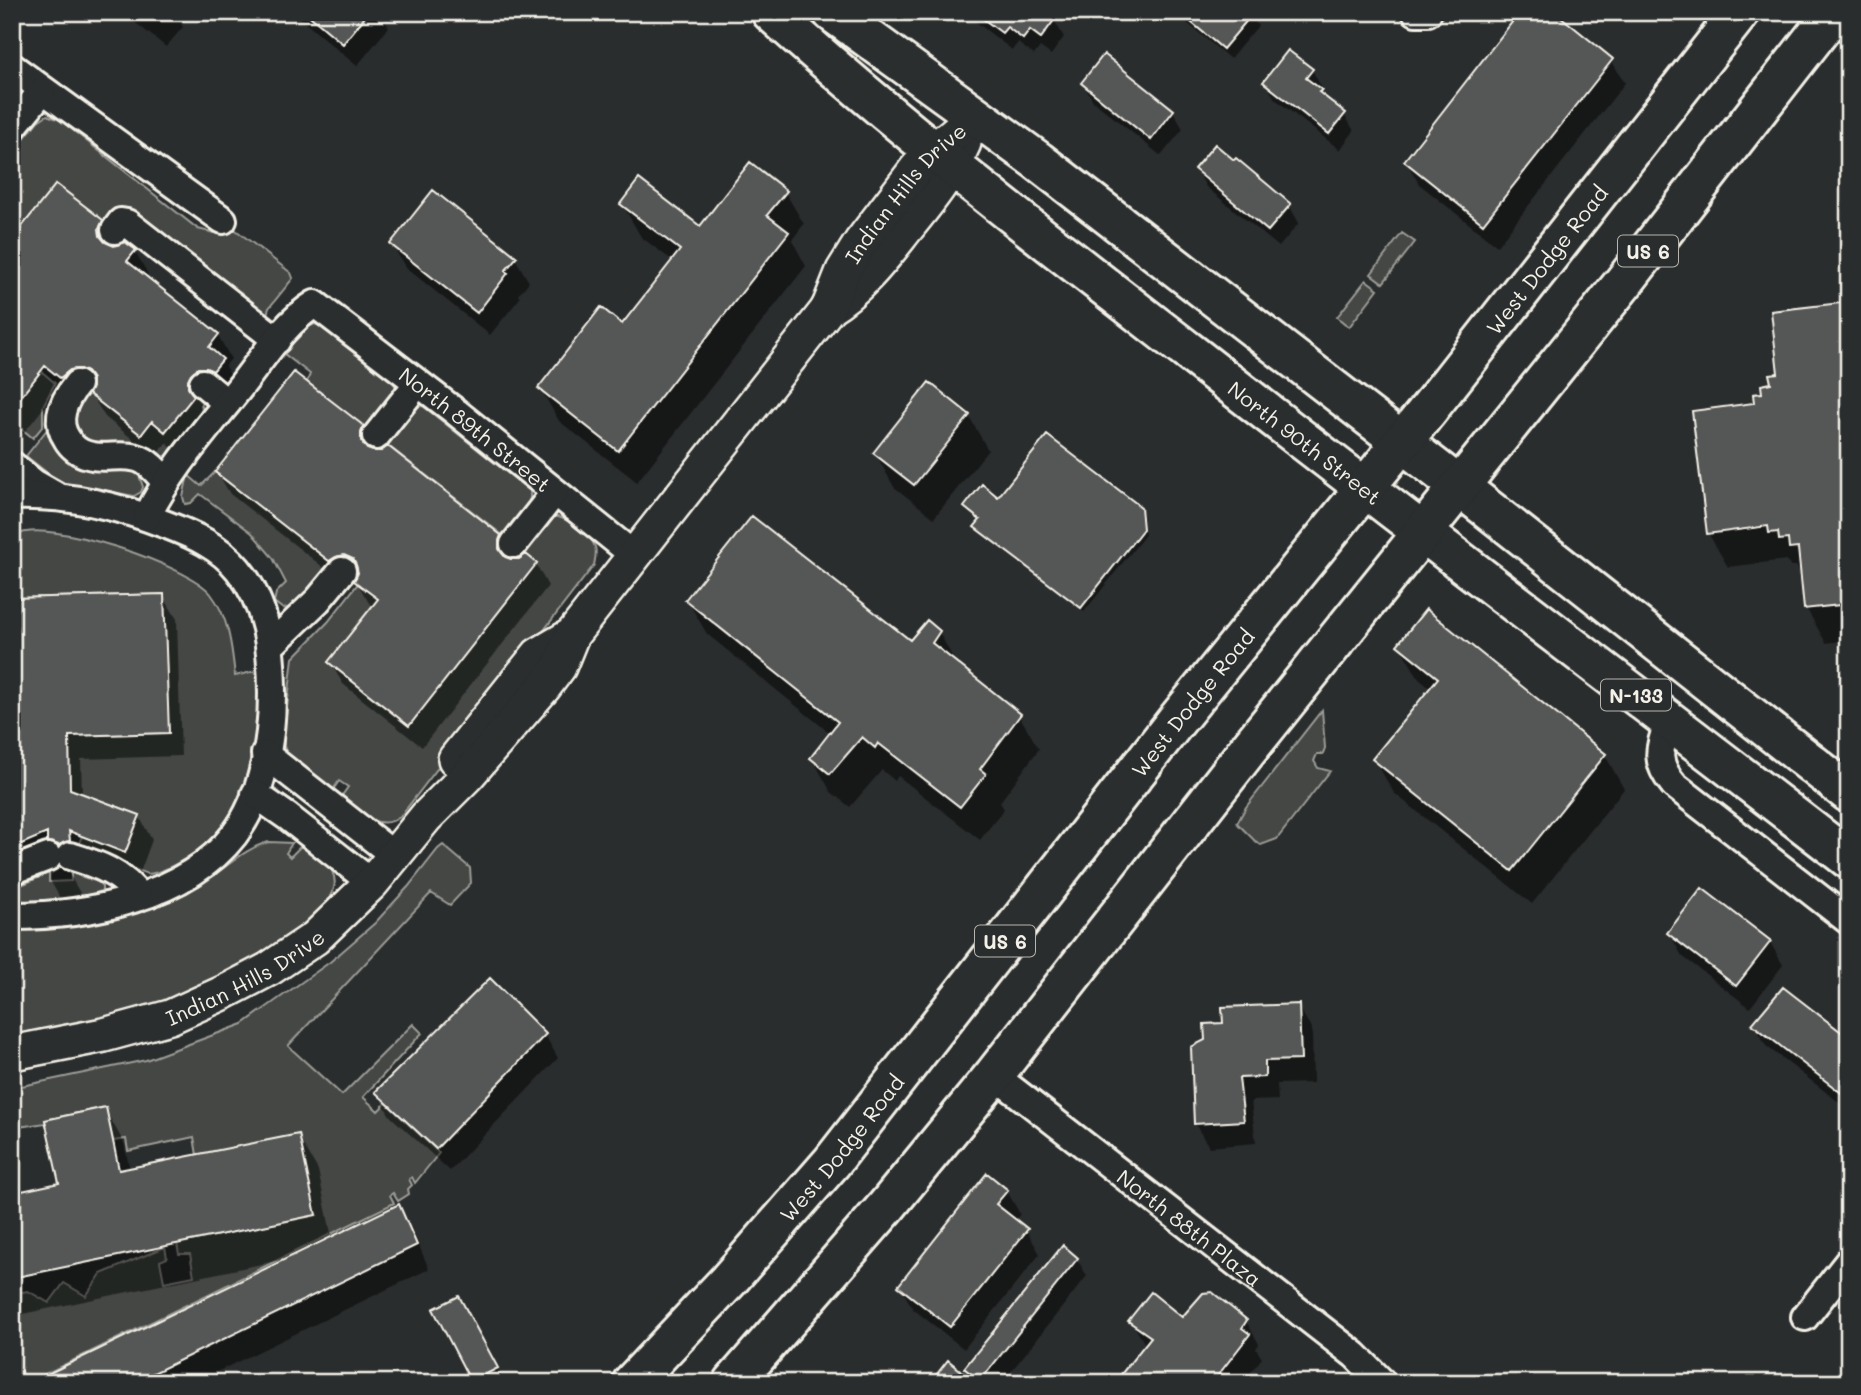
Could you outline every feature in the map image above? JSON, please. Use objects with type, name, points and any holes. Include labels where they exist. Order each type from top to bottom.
[{"type":"main road","name":"North 90th Street","points":[[771,12],[943,159],[1364,489],[1849,859]]},
{"type":"main road","points":[[832,12],[976,116],[1402,443]]},
{"type":"main road","name":"West Dodge Road","points":[[632,1383],[728,1281],[832,1162],[1184,711],[1402,443],[1740,12]]},
{"type":"main road","name":"US 6","points":[[733,1383],[886,1207],[994,1075],[1246,752],[1624,282],[1835,12]]},
{"type":"main road","name":"N-133","points":[[1402,443],[1849,793]]},
{"type":"street","points":[[1416,12],[1427,12]]},
{"type":"street","points":[[12,67],[223,220]]},
{"type":"street","points":[[12,128],[42,91]]},
{"type":"street","name":"Indian Hills Drive","points":[[12,1053],[104,1035],[157,1020],[225,992],[269,969],[315,938],[344,913],[396,856],[426,817],[439,784],[488,715],[538,655],[572,635],[828,309],[839,279],[852,255],[917,169],[943,159],[976,116]]},
{"type":"street","points":[[115,230],[121,222],[127,223],[277,340],[166,483],[147,517]]},
{"type":"street","name":"North 89th Street","points":[[277,340],[296,318],[316,304],[635,556]]},
{"type":"street","points":[[203,383],[228,403]]},
{"type":"street","points":[[376,436],[418,383]]},
{"type":"street","points":[[77,384],[67,397],[61,413],[60,430],[71,445],[85,455],[140,458],[166,483]]},
{"type":"street","points":[[12,465],[34,483],[57,496]]},
{"type":"street","points":[[514,544],[555,492]]},
{"type":"street","points":[[12,496],[57,496],[106,505],[147,517],[207,543],[231,561],[254,593],[262,611],[270,646],[272,706],[265,754],[255,794],[241,824],[221,849],[188,873],[139,897],[86,911],[12,916]]},
{"type":"street","points":[[270,646],[318,600],[342,571]]},
{"type":"street","points":[[1669,720],[1659,750],[1660,763],[1674,785],[1849,921]]},
{"type":"street","points":[[265,754],[396,856]]},
{"type":"street","points":[[255,794],[372,883]]},
{"type":"street","points":[[12,872],[59,856],[94,863],[122,877],[139,897]]},
{"type":"street","name":"North 88th Plaza","points":[[994,1075],[1349,1349],[1383,1383]]},
{"type":"street","points":[[1805,1317],[1849,1261]]},
{"type":"shaded area","points":[[47,115],[60,120],[198,229],[214,233],[232,227],[291,273],[293,278],[269,308],[266,317],[120,210],[113,212],[104,221],[56,184],[12,239],[12,154],[38,121]]},
{"type":"shaded area","points":[[1402,233],[1415,242],[1383,283],[1371,274]]},
{"type":"shaded area","points":[[1366,280],[1378,289],[1349,327],[1337,317]]},
{"type":"shaded area","points":[[315,324],[325,328],[394,383],[397,392],[368,430],[307,382],[310,374],[283,353],[303,329]]},
{"type":"shaded area","points":[[41,371],[55,383],[43,406],[43,426],[33,438],[12,421],[12,408]]},
{"type":"shaded area","points":[[86,392],[141,435],[152,421],[165,431],[194,395],[201,402],[203,411],[170,454],[161,457],[130,444],[94,444],[83,439],[74,424],[73,414]]},
{"type":"shaded area","points":[[423,406],[530,491],[526,510],[505,537],[386,444],[414,407]]},
{"type":"shaded area","points":[[49,427],[60,452],[74,463],[92,470],[133,471],[139,475],[143,487],[141,492],[134,496],[59,482],[26,456]]},
{"type":"shaded area","points":[[215,472],[333,564],[296,606],[283,609],[274,602],[276,593],[286,583],[273,558],[252,533],[200,494],[191,503],[185,504],[183,497],[188,475],[201,486]]},
{"type":"shaded area","points":[[554,516],[572,523],[589,537],[596,549],[594,565],[400,817],[384,823],[369,818],[341,797],[348,787],[339,781],[332,791],[287,754],[284,732],[293,658],[328,622],[385,549],[405,564],[328,662],[409,725],[537,563],[523,552]]},
{"type":"shaded area","points":[[12,522],[16,535],[33,531],[57,533],[117,547],[148,558],[197,582],[211,594],[222,613],[229,634],[235,676],[260,670],[253,751],[237,802],[224,824],[206,844],[166,869],[148,874],[77,848],[82,836],[126,852],[140,815],[70,789],[69,736],[168,733],[164,594],[12,598]]},
{"type":"shaded area","points":[[1322,710],[1325,748],[1323,754],[1317,754],[1314,761],[1318,768],[1330,771],[1277,839],[1261,845],[1237,823],[1246,807]]},
{"type":"shaded area","points":[[269,842],[292,843],[286,853],[290,857],[301,846],[307,849],[325,862],[335,881],[325,904],[286,938],[231,970],[163,1001],[107,1017],[12,1036],[12,930],[64,927],[114,918],[139,910],[186,891],[245,853]]},
{"type":"shaded area","points":[[443,845],[470,868],[471,883],[450,905],[431,893],[288,1046],[342,1095],[413,1024],[422,1033],[363,1097],[378,1111],[386,1103],[439,1153],[415,1183],[412,1177],[409,1179],[412,1185],[408,1189],[409,1194],[398,1201],[393,1193],[390,1195],[394,1203],[27,1383],[12,1383],[12,1344],[19,1342],[12,1309],[12,1284],[16,1293],[28,1291],[49,1303],[64,1283],[86,1296],[101,1274],[165,1247],[167,1258],[160,1261],[164,1282],[194,1276],[190,1254],[179,1254],[177,1244],[316,1215],[197,1155],[194,1137],[128,1151],[126,1139],[113,1141],[105,1107],[45,1120],[46,1123],[18,1127],[12,1088],[146,1060],[243,1024],[330,962],[375,923]]},
{"type":"shaded area","points":[[49,873],[49,882],[71,881],[71,873],[98,882],[102,890],[73,900],[12,902],[12,889]]},
{"type":"building","points":[[305,12],[369,12],[343,44]]},
{"type":"building","points":[[974,12],[1060,12],[1041,38],[1030,30],[1023,39],[1007,27],[1002,33]]},
{"type":"building","points":[[1179,12],[1254,12],[1223,49]]},
{"type":"building","points":[[1520,12],[1555,12],[1613,59],[1483,224],[1404,161]]},
{"type":"building","points":[[1288,50],[1313,69],[1306,78],[1346,113],[1329,134],[1263,82]]},
{"type":"building","points":[[1104,54],[1174,110],[1151,140],[1081,83]]},
{"type":"building","points":[[1215,144],[1291,204],[1268,231],[1194,169]]},
{"type":"building","points":[[750,162],[787,191],[767,215],[789,232],[618,451],[538,388],[601,307],[622,324],[680,250],[620,204],[639,179],[700,226]]},
{"type":"building","points":[[56,184],[103,220],[99,229],[105,242],[114,246],[125,242],[136,250],[127,261],[219,334],[209,347],[223,359],[213,371],[198,368],[191,374],[188,388],[194,396],[165,432],[152,421],[141,435],[89,394],[92,379],[87,372],[80,369],[70,370],[60,378],[45,366],[12,408],[12,239]]},
{"type":"building","points":[[433,190],[517,257],[477,313],[390,244]]},
{"type":"building","points":[[1849,302],[1849,604],[1804,609],[1798,548],[1789,549],[1788,539],[1779,540],[1778,532],[1769,533],[1768,526],[1707,534],[1692,411],[1754,403],[1753,394],[1762,393],[1761,385],[1771,383],[1769,374],[1778,373],[1771,311]]},
{"type":"building","points":[[294,372],[364,426],[361,441],[367,449],[381,451],[388,446],[501,535],[499,549],[505,557],[519,559],[526,554],[537,563],[409,726],[328,662],[378,599],[354,581],[358,573],[353,559],[344,555],[329,561],[215,472]]},
{"type":"building","points":[[929,382],[970,415],[914,485],[873,453]]},
{"type":"building","points":[[1047,435],[1141,507],[1143,529],[1081,608],[974,527],[980,520],[964,507],[982,484],[998,497]]},
{"type":"building","points":[[752,516],[910,640],[927,620],[940,631],[932,643],[1021,714],[980,769],[986,774],[960,807],[878,743],[875,748],[862,737],[830,774],[810,758],[838,722],[685,600]]},
{"type":"building","points":[[164,594],[169,733],[69,736],[70,789],[140,815],[125,853],[69,831],[70,841],[59,845],[47,842],[47,833],[12,848],[12,598]]},
{"type":"building","points":[[1426,609],[1606,754],[1512,871],[1372,759],[1438,678],[1397,645]]},
{"type":"building","points":[[1702,888],[1771,941],[1736,986],[1667,933]]},
{"type":"building","points":[[490,978],[546,1034],[436,1149],[375,1092]]},
{"type":"building","points":[[1783,987],[1849,1038],[1849,1099],[1752,1024]]},
{"type":"building","points":[[1299,1004],[1301,1060],[1265,1061],[1265,1077],[1239,1078],[1244,1121],[1194,1124],[1191,1047],[1205,1040],[1204,1024],[1223,1023],[1222,1007]]},
{"type":"building","points":[[106,1107],[119,1170],[299,1134],[316,1215],[12,1278],[12,1193],[59,1183],[45,1120]]},
{"type":"building","points":[[987,1173],[1008,1190],[996,1204],[1028,1229],[950,1327],[898,1286]]},
{"type":"building","points":[[399,1204],[417,1245],[133,1383],[29,1383]]},
{"type":"building","points":[[1063,1245],[1078,1258],[980,1381],[964,1368]]},
{"type":"building","points":[[1151,1292],[1182,1317],[1203,1293],[1212,1292],[1247,1320],[1242,1328],[1250,1334],[1212,1383],[1114,1383],[1151,1337],[1128,1321]]},
{"type":"building","points":[[459,1296],[498,1368],[471,1382],[433,1309]]},
{"type":"building","points":[[948,1360],[976,1383],[930,1383]]}]
